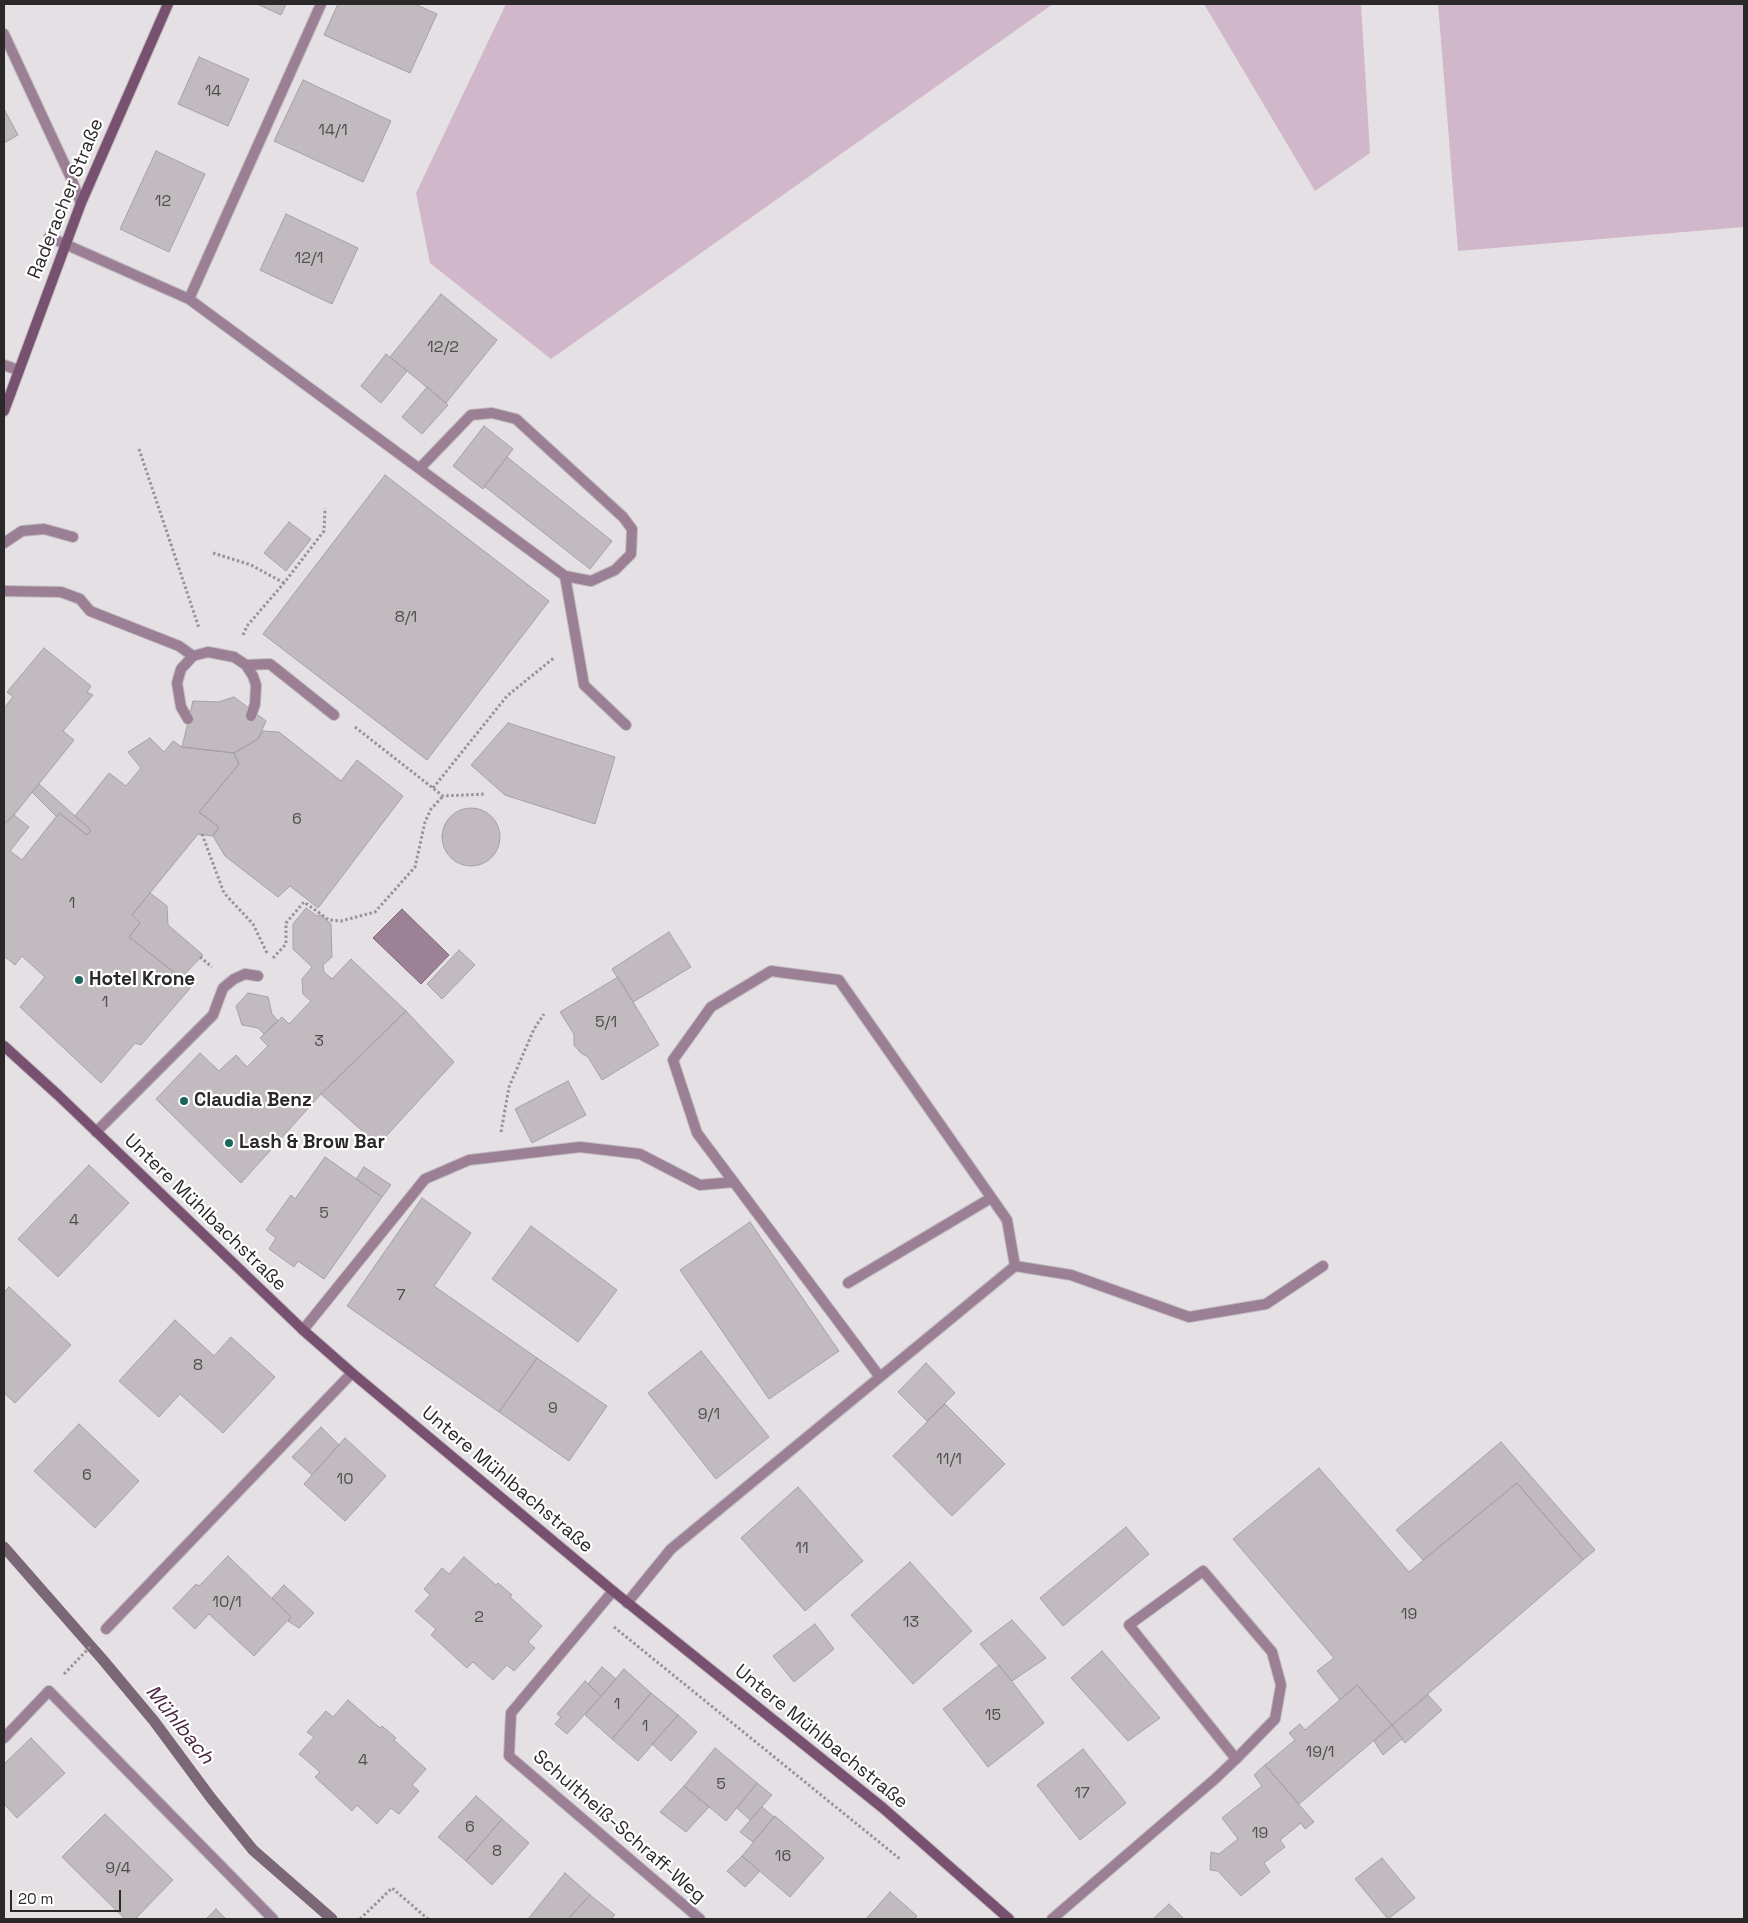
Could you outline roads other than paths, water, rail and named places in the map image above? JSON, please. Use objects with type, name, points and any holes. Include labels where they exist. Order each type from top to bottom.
[{"type":"main road","name":"Raderacher Straße","points":[[4,411],[81,203],[168,4]]},
{"type":"main road","name":"Untere Mühlbachstraße","points":[[4,1046],[302,1330],[613,1591],[883,1808],[1009,1919]]},
{"type":"street","points":[[189,299],[321,4]]},
{"type":"street","points":[[4,34],[81,203]]},
{"type":"street","points":[[48,237],[189,299],[565,576],[591,581],[615,570],[630,554],[632,529],[623,517],[516,418],[492,413],[471,415],[420,468]]},
{"type":"street","points":[[4,365],[18,370]]},
{"type":"street","points":[[4,544],[22,531],[44,529],[73,537]]},
{"type":"street","points":[[565,576],[584,685],[626,725]]},
{"type":"street","points":[[4,591],[61,592],[80,599],[90,611],[179,646],[193,656]]},
{"type":"street","points":[[188,719],[182,707],[177,683],[181,669],[193,656],[208,652],[222,653],[246,664],[253,676],[256,689],[251,716]]},
{"type":"street","points":[[246,664],[270,664],[334,714]]},
{"type":"street","points":[[880,1378],[697,1133],[672,1060],[711,1007],[771,971],[839,980],[1007,1220],[1014,1266]]},
{"type":"street","points":[[96,1132],[213,1015],[223,988],[234,979],[245,974],[258,976]]},
{"type":"street","points":[[302,1330],[425,1179],[470,1160],[580,1147],[640,1154],[700,1185],[734,1182]]},
{"type":"street","points":[[848,1283],[992,1198]]},
{"type":"street","points":[[627,1602],[671,1549],[1014,1266],[1071,1275],[1190,1317],[1266,1304],[1323,1266]]},
{"type":"street","points":[[106,1629],[352,1373]]},
{"type":"street","points":[[1052,1919],[1216,1779],[1236,1759],[1275,1719],[1281,1685],[1272,1652],[1203,1571],[1128,1626],[1236,1759]]},
{"type":"street","name":"Schultheiß-Schraff-Weg","points":[[613,1591],[512,1713],[509,1756],[700,1919]]},
{"type":"street","points":[[4,1738],[48,1691],[273,1919]]},
{"type":"waterway","name":"Mühlbach","points":[[4,1547],[154,1721],[211,1798],[253,1850],[332,1919]]},
{"type":"place","name":"Hotel Krone","points":[[79,980]]},
{"type":"place","name":"Claudia Benz","points":[[184,1101]]},
{"type":"place","name":"Lash & Brow Bar","points":[[229,1143]]}]
